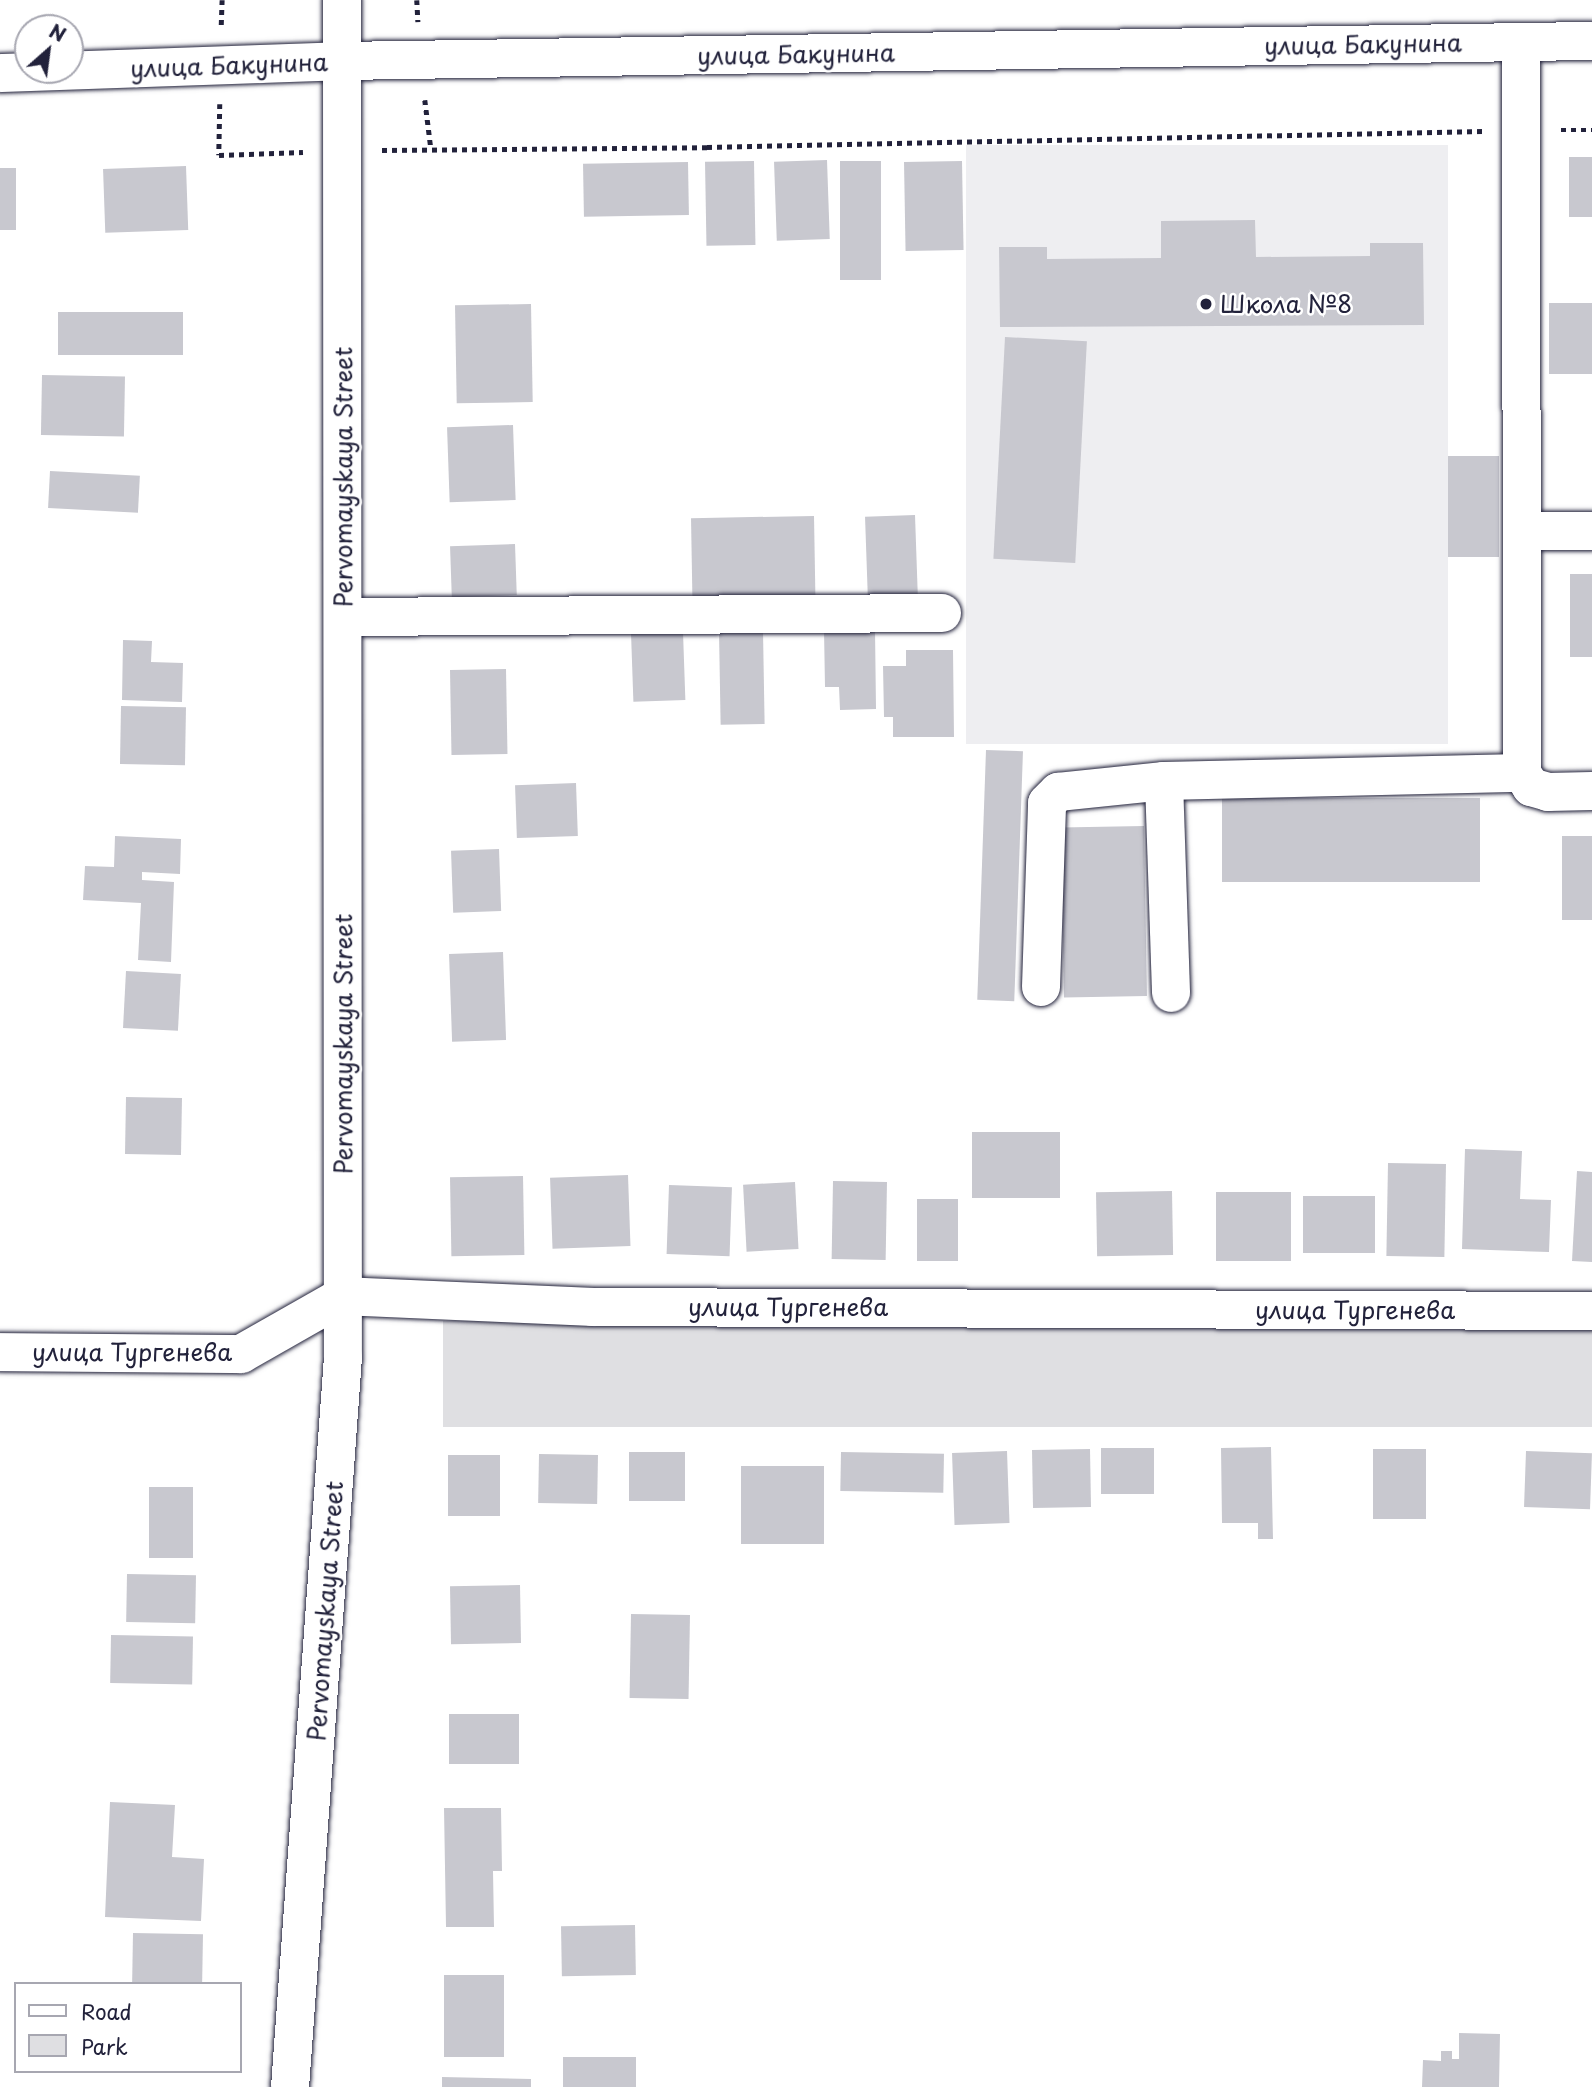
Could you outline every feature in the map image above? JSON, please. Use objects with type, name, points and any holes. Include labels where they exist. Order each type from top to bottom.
[{"type":"street","name":"Pervomayskaya Street","points":[[290,2087],[343,1357],[342,0]]},
{"type":"street","name":"улица Бакунина","points":[[0,73],[342,61],[1592,41]]},
{"type":"street","points":[[1521,42],[1522,773],[1531,787],[1548,792],[1592,792]]},
{"type":"street","points":[[1522,531],[1592,531]]},
{"type":"street","points":[[343,617],[942,613]]},
{"type":"street","points":[[1041,987],[1047,803],[1058,792],[1164,782],[1522,773]]},
{"type":"street","points":[[1164,782],[1171,993]]},
{"type":"street","name":"улица Тургенева","points":[[0,1352],[241,1354],[343,1296],[592,1307],[1592,1311]]},
{"type":"path","points":[[219,155],[1592,130]]},
{"type":"shaded area","name":"Школа №8","points":[[966,145],[1448,145],[1448,744],[966,744]]},
{"type":"green space","points":[[443,1321],[1592,1321],[1592,1427],[443,1427]]},
{"type":"building","points":[[1569,157],[1592,157],[1592,217],[1569,217]]},
{"type":"building","points":[[827,160],[830,239],[777,241],[774,162]]},
{"type":"building","points":[[754,161],[755,245],[706,246],[705,162]]},
{"type":"building","points":[[840,161],[881,161],[881,280],[840,280]]},
{"type":"building","points":[[962,161],[964,250],[906,251],[904,162]]},
{"type":"building","points":[[688,162],[689,215],[584,217],[583,164]]},
{"type":"building","points":[[186,166],[188,230],[105,233],[103,169]]},
{"type":"building","points":[[0,168],[16,168],[16,230],[0,230]]},
{"type":"building","points":[[1255,220],[1256,257],[1370,256],[1370,243],[1423,243],[1424,325],[1000,327],[999,247],[1047,247],[1047,259],[1161,258],[1161,221]]},
{"type":"building","points":[[1549,303],[1592,303],[1592,374],[1549,374]]},
{"type":"building","points":[[531,304],[533,402],[457,403],[455,305]]},
{"type":"building","points":[[58,312],[183,312],[183,355],[58,355]]},
{"type":"building","points":[[1005,337],[1087,341],[1075,563],[993,559]]},
{"type":"building","points":[[42,375],[125,376],[124,436],[41,435]]},
{"type":"building","points":[[513,425],[516,500],[450,502],[447,427]]},
{"type":"building","points":[[1448,456],[1499,456],[1499,557],[1448,557]]},
{"type":"building","points":[[50,471],[140,476],[138,513],[48,508]]},
{"type":"building","points":[[915,515],[918,595],[868,597],[865,517]]},
{"type":"building","points":[[814,516],[815,596],[692,598],[691,518]]},
{"type":"building","points":[[515,544],[517,595],[452,597],[450,546]]},
{"type":"building","points":[[1570,574],[1592,574],[1592,657],[1570,657]]},
{"type":"building","points":[[875,629],[876,709],[840,710],[839,687],[825,687],[824,630]]},
{"type":"building","points":[[763,631],[765,724],[721,725],[719,632]]},
{"type":"building","points":[[683,632],[685,700],[633,702],[631,634]]},
{"type":"building","points":[[123,640],[152,641],[151,662],[183,663],[182,702],[122,700]]},
{"type":"building","points":[[906,650],[953,650],[954,737],[893,737],[893,717],[884,717],[883,666],[906,666]]},
{"type":"building","points":[[506,669],[507,754],[451,755],[450,670]]},
{"type":"building","points":[[121,706],[186,707],[185,765],[120,764]]},
{"type":"building","points":[[986,750],[1023,751],[1014,1001],[977,1000]]},
{"type":"building","points":[[576,783],[578,836],[517,838],[515,785]]},
{"type":"building","points":[[1222,798],[1480,798],[1480,882],[1222,882]]},
{"type":"building","points":[[1144,826],[1147,996],[1064,997],[1061,827]]},
{"type":"building","points":[[115,836],[181,839],[180,874],[142,872],[142,880],[174,882],[171,962],[138,960],[141,903],[83,900],[85,866],[114,867]]},
{"type":"building","points":[[1562,836],[1592,836],[1592,920],[1562,920]]},
{"type":"building","points":[[499,849],[501,911],[453,913],[451,851]]},
{"type":"building","points":[[503,952],[506,1040],[452,1042],[449,954]]},
{"type":"building","points":[[126,971],[181,974],[178,1031],[123,1028]]},
{"type":"building","points":[[126,1097],[182,1098],[181,1155],[125,1154]]},
{"type":"building","points":[[972,1132],[1060,1132],[1060,1198],[972,1198]]},
{"type":"building","points":[[1465,1149],[1522,1151],[1520,1199],[1551,1200],[1549,1252],[1462,1249]]},
{"type":"building","points":[[1388,1163],[1446,1164],[1444,1257],[1386,1256]]},
{"type":"building","points":[[1577,1171],[1592,1172],[1592,1262],[1572,1261]]},
{"type":"building","points":[[628,1175],[630,1246],[553,1249],[550,1178]]},
{"type":"building","points":[[523,1176],[524,1255],[451,1256],[450,1177]]},
{"type":"building","points":[[833,1181],[887,1182],[886,1260],[832,1259]]},
{"type":"building","points":[[795,1182],[799,1249],[747,1252],[743,1185]]},
{"type":"building","points":[[669,1185],[732,1187],[730,1256],[667,1254]]},
{"type":"building","points":[[1172,1191],[1173,1255],[1097,1256],[1096,1192]]},
{"type":"building","points":[[1216,1192],[1291,1192],[1291,1261],[1216,1261]]},
{"type":"building","points":[[1303,1196],[1375,1196],[1375,1253],[1303,1253]]},
{"type":"building","points":[[917,1199],[958,1199],[958,1261],[917,1261]]},
{"type":"building","points":[[1271,1447],[1273,1539],[1258,1539],[1258,1523],[1222,1523],[1221,1448]]},
{"type":"building","points":[[1101,1448],[1154,1448],[1154,1494],[1101,1494]]},
{"type":"building","points":[[1090,1449],[1091,1507],[1033,1508],[1032,1450]]},
{"type":"building","points":[[1373,1449],[1426,1449],[1426,1519],[1373,1519]]},
{"type":"building","points":[[1007,1451],[1010,1523],[955,1525],[952,1453]]},
{"type":"building","points":[[1526,1451],[1592,1453],[1590,1509],[1524,1507]]},
{"type":"building","points":[[629,1452],[685,1452],[685,1501],[629,1501]]},
{"type":"building","points":[[841,1452],[944,1454],[943,1493],[840,1491]]},
{"type":"building","points":[[539,1454],[598,1455],[597,1504],[538,1503]]},
{"type":"building","points":[[448,1455],[500,1455],[500,1516],[448,1516]]},
{"type":"building","points":[[741,1466],[824,1466],[824,1544],[741,1544]]},
{"type":"building","points":[[149,1487],[193,1487],[193,1558],[149,1558]]},
{"type":"building","points":[[127,1574],[196,1575],[195,1623],[126,1622]]},
{"type":"building","points":[[520,1585],[521,1643],[451,1644],[450,1586]]},
{"type":"building","points":[[631,1614],[690,1615],[689,1699],[630,1698]]},
{"type":"building","points":[[111,1635],[193,1636],[192,1684],[110,1683]]},
{"type":"building","points":[[449,1714],[519,1714],[519,1764],[449,1764]]},
{"type":"building","points":[[110,1802],[175,1805],[172,1857],[204,1859],[201,1921],[105,1917]]},
{"type":"building","points":[[444,1808],[501,1808],[502,1871],[493,1871],[494,1927],[446,1927]]},
{"type":"building","points":[[635,1925],[636,1975],[562,1976],[561,1926]]},
{"type":"building","points":[[133,1933],[203,1934],[202,1982],[132,1982]]},
{"type":"building","points":[[444,1975],[504,1975],[504,2057],[444,2057]]},
{"type":"building","points":[[1459,2033],[1500,2034],[1499,2087],[1422,2087],[1423,2060],[1441,2061],[1441,2051],[1452,2051],[1452,2059],[1459,2059]]},
{"type":"building","points":[[563,2057],[636,2057],[636,2087],[563,2087]]},
{"type":"building","points":[[442,2077],[531,2079],[531,2087],[442,2087]]},
{"type":"place","name":"Школа №8","points":[[1206,304]]}]
